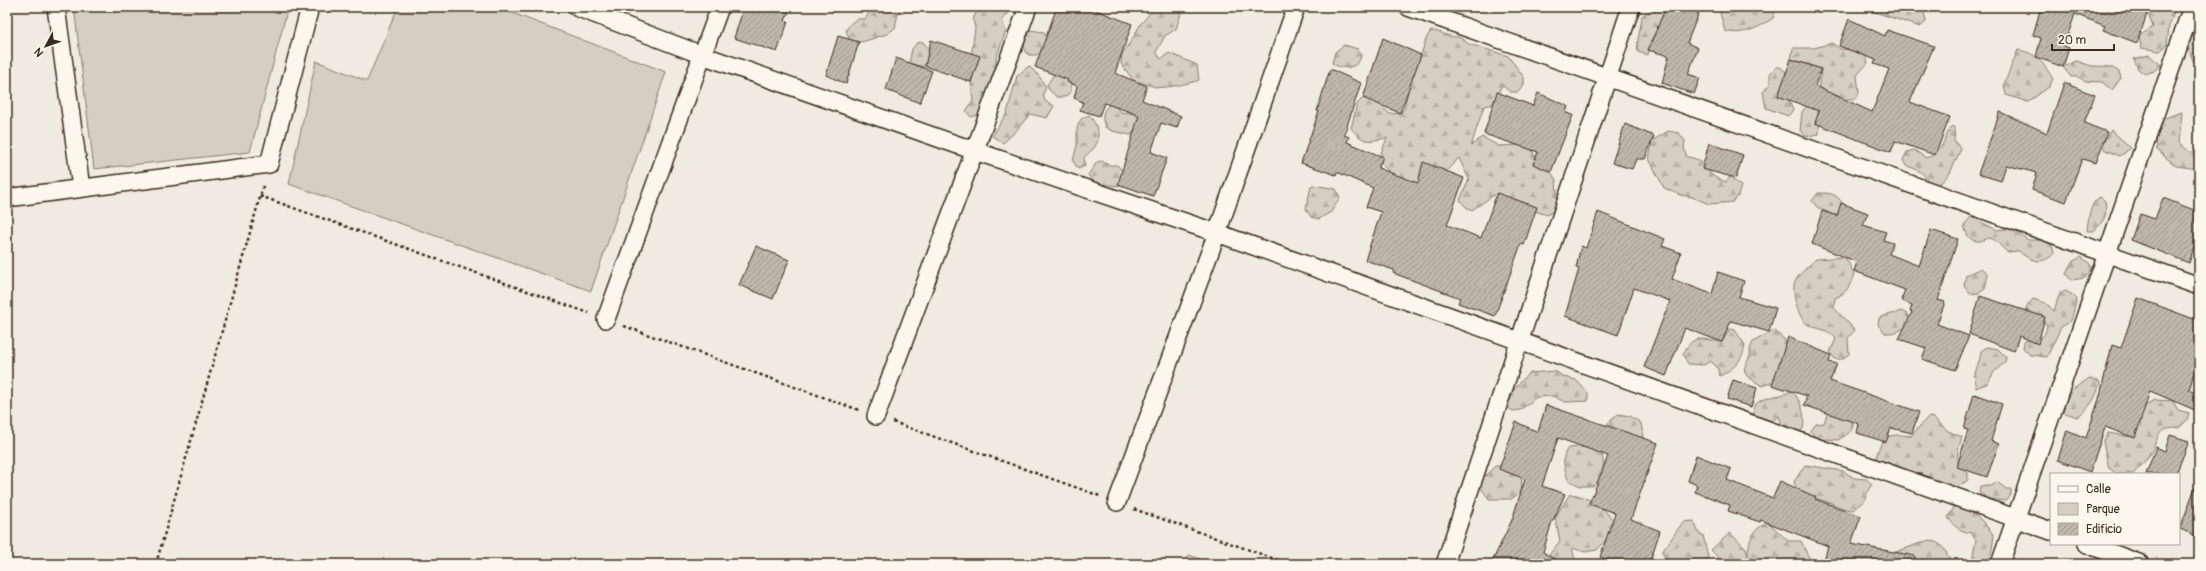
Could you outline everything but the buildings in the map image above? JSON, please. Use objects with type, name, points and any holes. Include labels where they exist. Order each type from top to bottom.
[{"type":"street","points":[[56,7],[81,188]]},
{"type":"street","points":[[7,198],[269,164],[310,7]]},
{"type":"street","points":[[576,7],[702,55],[975,151],[1216,233],[2050,531]]},
{"type":"street","points":[[606,319],[720,7]]},
{"type":"street","points":[[876,416],[1028,7]]},
{"type":"street","points":[[1117,502],[1216,233],[1296,7]]},
{"type":"street","points":[[1408,7],[2199,286]]},
{"type":"street","points":[[1445,564],[1631,7]]},
{"type":"street","points":[[2000,564],[2192,7]]},
{"type":"street","points":[[2089,545],[2141,564]]},
{"type":"path","points":[[156,564],[269,164]]},
{"type":"path","points":[[260,196],[1289,564]]},
{"type":"green space","points":[[74,7],[288,7],[250,152],[94,169]]},
{"type":"green space","points":[[398,7],[497,7],[666,72],[591,291],[289,184],[316,61],[367,81]]},
{"type":"green space","points":[[873,7],[903,7],[898,13],[895,28],[887,34],[865,41],[859,42],[849,39],[846,30],[848,27],[856,20],[865,19]]},
{"type":"green space","points":[[978,7],[1014,7],[1002,20],[1006,31],[996,58],[997,70],[984,113],[971,117],[966,111],[973,101],[971,82],[976,67],[971,57],[975,28],[973,20]]},
{"type":"green space","points":[[1155,7],[1178,7],[1181,13],[1176,29],[1165,36],[1156,52],[1161,59],[1169,53],[1197,65],[1199,80],[1184,84],[1156,87],[1134,81],[1121,64],[1122,54],[1140,25]]},
{"type":"green space","points":[[1657,7],[1668,13],[1652,38],[1648,55],[1638,52],[1638,39],[1642,16]]},
{"type":"green space","points":[[1722,7],[1776,7],[1773,18],[1768,22],[1744,32],[1732,32],[1725,31],[1720,13]]},
{"type":"green space","points":[[1860,7],[1923,7],[1926,22],[1920,27]]},
{"type":"green space","points":[[2142,7],[2176,8],[2169,26],[2167,45],[2160,51],[2141,48],[2139,36],[2153,27],[2150,18]]},
{"type":"green space","points":[[2197,25],[2199,25],[2199,64],[2193,61],[2186,43],[2190,33]]},
{"type":"green space","points":[[1030,30],[1044,32],[1049,45],[1037,55],[1029,55],[1025,52],[1024,44]]},
{"type":"green space","points":[[1431,31],[1459,37],[1469,44],[1508,56],[1524,77],[1524,86],[1518,92],[1510,92],[1502,85],[1493,104],[1484,106],[1471,146],[1482,137],[1499,146],[1519,145],[1531,147],[1537,163],[1551,172],[1556,180],[1558,208],[1547,215],[1502,200],[1497,193],[1472,210],[1466,207],[1460,200],[1469,179],[1459,158],[1446,171],[1425,186],[1411,184],[1400,180],[1381,163],[1381,153],[1387,138],[1376,140],[1363,139],[1351,128],[1357,104],[1363,98],[1373,99],[1390,114],[1400,113],[1404,109],[1414,64],[1418,60],[1426,39]]},
{"type":"green space","points":[[923,42],[929,50],[929,59],[925,66],[917,66],[909,63],[912,49],[917,43]]},
{"type":"green space","points":[[1832,43],[1840,49],[1854,50],[1866,56],[1868,63],[1857,75],[1859,93],[1855,99],[1844,99],[1832,93],[1823,106],[1820,118],[1819,134],[1806,136],[1800,131],[1802,112],[1818,90],[1821,69],[1791,59],[1793,48],[1814,48]]},
{"type":"green space","points":[[1344,45],[1358,49],[1361,53],[1358,62],[1346,68],[1336,66],[1332,63],[1335,52]]},
{"type":"green space","points":[[2018,50],[2025,51],[2035,56],[2043,64],[2053,79],[2049,87],[2028,102],[2006,95],[2004,84]]},
{"type":"green space","points":[[2149,55],[2161,65],[2154,71],[2145,74],[2138,69],[2134,59]]},
{"type":"green space","points":[[2076,61],[2092,66],[2106,66],[2112,68],[2119,72],[2121,78],[2112,90],[2102,82],[2086,81],[2078,77],[2071,77],[2063,67]]},
{"type":"green space","points":[[1029,66],[1039,76],[1046,87],[1043,94],[1045,101],[1054,106],[1047,118],[1030,114],[1015,132],[1003,143],[992,136],[1007,113],[1017,76]]},
{"type":"green space","points":[[1776,67],[1780,67],[1786,72],[1785,87],[1793,110],[1788,116],[1766,108],[1763,92],[1770,84],[1770,74]]},
{"type":"green space","points":[[1056,71],[1071,81],[1071,92],[1064,97],[1057,97],[1049,90],[1047,85]]},
{"type":"green space","points":[[1111,103],[1121,112],[1135,114],[1139,117],[1138,129],[1131,135],[1112,131],[1105,127],[1103,114]]},
{"type":"green space","points":[[2182,112],[2179,143],[2191,153],[2199,151],[2199,169],[2176,166],[2157,150],[2156,129],[2162,119]]},
{"type":"green space","points":[[1089,115],[1098,131],[1098,140],[1093,149],[1084,158],[1085,166],[1078,169],[1073,161],[1077,145],[1077,128],[1081,119]]},
{"type":"green space","points":[[1953,126],[1955,127],[1954,141],[1961,149],[1950,173],[1940,184],[1929,184],[1923,174],[1914,168],[1906,166],[1903,160],[1907,152],[1914,150],[1926,158],[1937,152]]},
{"type":"green space","points":[[2111,130],[2131,148],[2120,156],[2105,150],[2102,145]]},
{"type":"green space","points":[[1668,131],[1679,133],[1685,141],[1684,148],[1687,157],[1699,160],[1716,178],[1726,182],[1730,177],[1741,186],[1738,196],[1733,202],[1709,204],[1692,197],[1680,195],[1664,188],[1649,159],[1652,141]]},
{"type":"green space","points":[[1102,161],[1108,165],[1117,165],[1125,173],[1123,186],[1108,185],[1098,188],[1088,175],[1097,162]]},
{"type":"green space","points":[[1314,185],[1336,189],[1340,198],[1331,212],[1319,219],[1311,217],[1306,209],[1311,186]]},
{"type":"green space","points":[[1818,193],[1829,194],[1838,198],[1843,204],[1838,214],[1833,215],[1817,207],[1812,201]]},
{"type":"green space","points":[[2100,197],[2105,201],[2106,210],[2104,218],[2094,231],[2087,231],[2091,208],[2093,203]]},
{"type":"green space","points":[[1971,217],[1997,230],[2012,228],[2028,240],[2043,240],[2052,245],[2054,253],[2046,260],[2036,261],[2019,251],[2007,252],[1997,242],[1990,238],[1980,241],[1973,240],[1967,234],[1964,225]]},
{"type":"green space","points":[[1845,257],[1854,273],[1848,288],[1843,294],[1835,298],[1834,308],[1855,330],[1848,338],[1849,354],[1842,359],[1835,359],[1830,352],[1836,339],[1830,333],[1811,326],[1804,321],[1796,304],[1794,286],[1799,276],[1816,259]]},
{"type":"green space","points":[[2081,257],[2090,264],[2090,270],[2085,278],[2071,280],[2066,274],[2072,262]]},
{"type":"green space","points":[[1981,268],[1988,274],[1985,289],[1979,293],[1970,294],[1964,286],[1966,275]]},
{"type":"green space","points":[[2066,291],[2077,298],[2071,321],[2061,327],[2047,357],[2030,355],[2023,348],[2024,342],[2042,337],[2046,331],[2047,325],[2029,316],[2026,307],[2033,299],[2046,303],[2054,311],[2060,292]]},
{"type":"green space","points":[[1901,311],[1907,314],[1911,321],[1909,324],[1892,333],[1885,333],[1878,325],[1879,318]]},
{"type":"green space","points":[[1730,329],[1735,330],[1745,345],[1740,360],[1734,367],[1720,376],[1717,367],[1710,361],[1704,365],[1688,364],[1683,354],[1691,343],[1700,339],[1722,342]]},
{"type":"green space","points":[[1774,330],[1785,340],[1783,360],[1776,381],[1762,386],[1747,376],[1744,369],[1750,356],[1750,349],[1753,342]]},
{"type":"green space","points":[[1987,347],[1998,349],[2006,357],[2005,362],[1994,372],[1988,383],[1976,388],[1975,373],[1981,351]]},
{"type":"green space","points":[[1555,371],[1564,377],[1576,380],[1588,393],[1588,401],[1565,402],[1552,396],[1537,397],[1520,410],[1513,411],[1507,407],[1515,388],[1529,373]]},
{"type":"green space","points":[[2089,378],[2100,382],[2095,397],[2086,410],[2077,417],[2057,410],[2077,386]]},
{"type":"green space","points":[[1792,391],[1798,399],[1804,419],[1803,429],[1796,434],[1783,429],[1779,416],[1765,426],[1753,418],[1754,406],[1758,402]]},
{"type":"green space","points":[[2155,400],[2173,401],[2178,410],[2189,413],[2187,420],[2179,428],[2166,429],[2160,432],[2149,456],[2134,473],[2116,473],[2109,468],[2103,442],[2108,433],[2132,437],[2145,406]]},
{"type":"green space","points":[[1828,412],[1852,420],[1853,427],[1850,432],[1838,440],[1826,439],[1819,444],[1811,431],[1816,424],[1824,423]]},
{"type":"green space","points":[[1618,414],[1630,416],[1641,423],[1645,447],[1602,436],[1607,424]]},
{"type":"green space","points":[[1928,417],[1934,418],[1948,431],[1962,437],[1958,450],[1958,463],[1968,473],[1968,480],[1955,489],[1927,479],[1921,473],[1915,477],[1902,478],[1897,466],[1884,465],[1875,461],[1880,446],[1886,438],[1895,435],[1911,436]]},
{"type":"green space","points":[[1568,448],[1593,448],[1602,454],[1603,463],[1601,475],[1593,486],[1580,486],[1568,480],[1564,464],[1564,456]]},
{"type":"green space","points":[[1805,465],[1843,471],[1854,478],[1866,479],[1872,484],[1867,492],[1866,499],[1853,510],[1845,509],[1825,501],[1811,498],[1799,492],[1794,482]]},
{"type":"green space","points":[[1495,466],[1521,472],[1522,490],[1512,499],[1489,499],[1479,485],[1484,477]]},
{"type":"green space","points":[[1997,482],[2006,489],[2011,489],[2011,493],[2006,501],[1990,499],[1979,493],[1980,486],[1990,486]]},
{"type":"green space","points":[[1570,494],[1588,499],[1605,511],[1613,520],[1611,534],[1597,550],[1585,552],[1572,548],[1576,564],[1549,564],[1549,555],[1560,541],[1555,517]]},
{"type":"green space","points":[[1955,506],[1973,513],[1994,536],[1991,555],[1985,564],[1976,564],[1972,559],[1976,540],[1971,533],[1958,528],[1948,517]]},
{"type":"green space","points":[[1694,521],[1699,534],[1703,535],[1708,557],[1704,564],[1668,564],[1662,552],[1683,522]]},
{"type":"green space","points":[[1768,522],[1788,541],[1801,541],[1808,556],[1816,564],[1749,564],[1748,558],[1731,564],[1724,564],[1711,550],[1730,533],[1746,548],[1748,556],[1752,536],[1759,528]]},
{"type":"green space","points":[[1929,540],[1941,545],[1952,564],[1894,564],[1896,552]]},
{"type":"green space","points":[[1189,555],[1213,564],[1186,564]]}]
